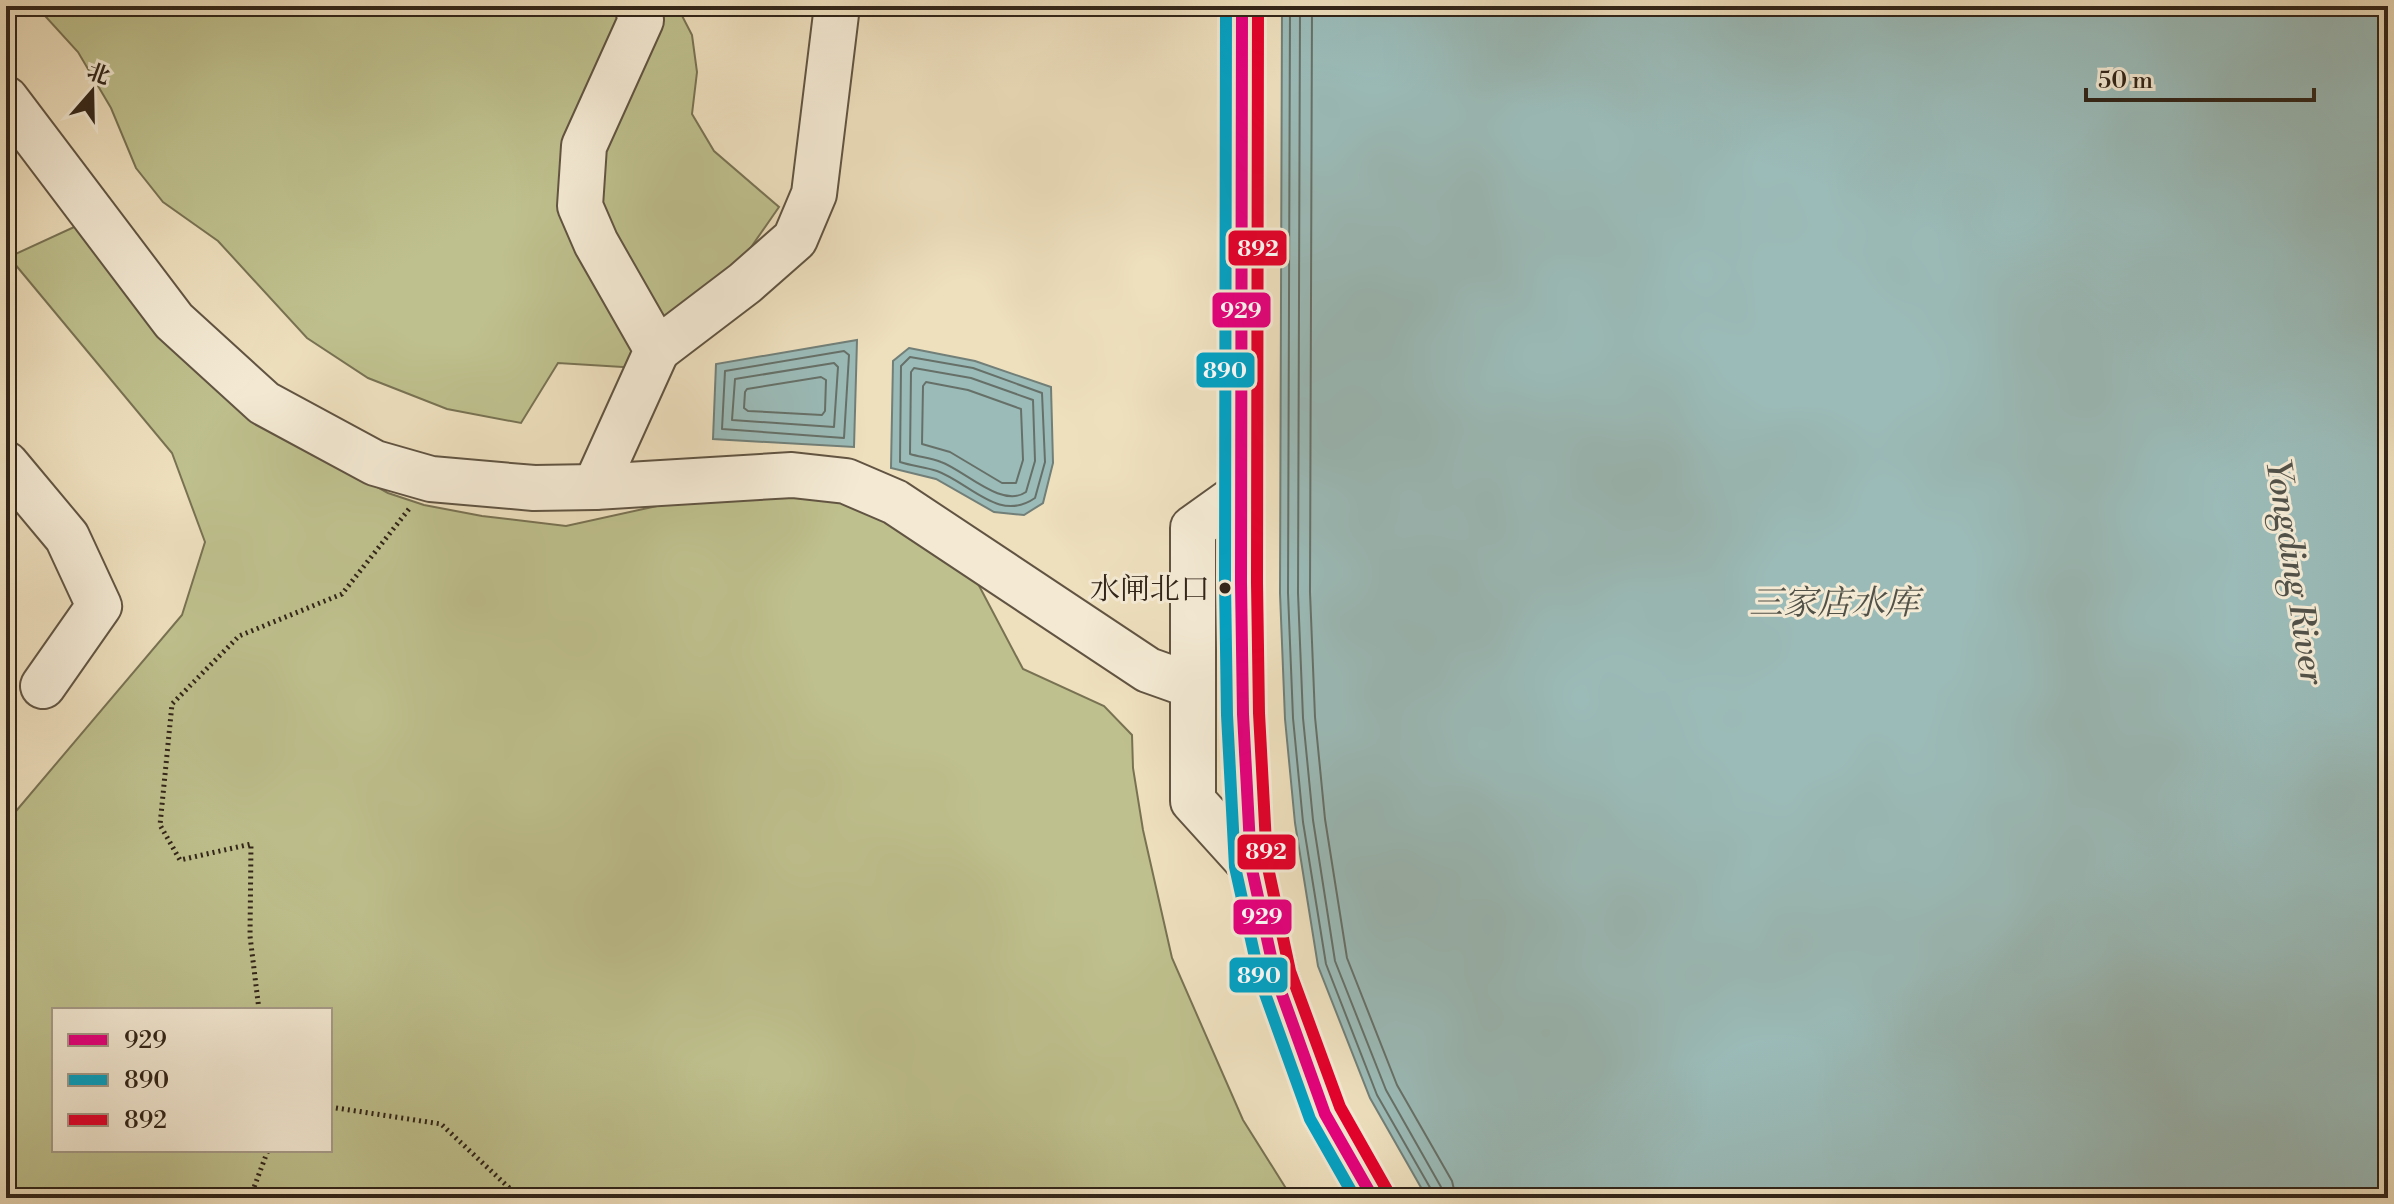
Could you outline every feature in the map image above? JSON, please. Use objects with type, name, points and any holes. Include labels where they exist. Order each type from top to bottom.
[{"type":"main road","points":[[1242,6],[1243,714],[1251,865],[1275,975],[1325,1114],[1373,1198]]},
{"type":"street","points":[[637,6],[641,20],[584,146],[580,206],[596,243],[657,350]]},
{"type":"street","points":[[595,487],[657,350],[745,283],[795,239],[814,194],[837,6]]},
{"type":"street","points":[[6,99],[174,321],[264,403],[375,463],[431,479],[534,488],[792,475],[846,481],[895,502],[1148,670],[1193,686]]},
{"type":"street","points":[[6,464],[67,537],[99,606],[43,686]]},
{"type":"street","points":[[1242,493],[1193,528],[1193,801],[1251,865]]},
{"type":"path","points":[[259,1008],[250,936],[251,844],[180,860],[160,825],[172,704],[239,636],[342,594],[431,479]]},
{"type":"path","points":[[332,1107],[441,1124],[520,1198]]},
{"type":"path","points":[[250,1198],[267,1152]]},
{"type":"green space","points":[[36,6],[677,6],[692,35],[697,72],[692,114],[714,151],[779,207],[697,325],[639,368],[558,363],[521,423],[447,409],[368,378],[307,338],[218,241],[163,202],[136,168],[111,108],[78,52]]},
{"type":"green space","points":[[85,222],[310,450],[388,493],[424,505],[566,526],[698,497],[750,478],[841,502],[927,536],[966,561],[1023,669],[1104,706],[1132,735],[1133,768],[1143,830],[1172,958],[1243,1120],[1292,1198],[6,1198],[6,813],[11,817],[182,615],[205,542],[172,453],[9,257]]},
{"type":"water","name":"三家店水库","points":[[1282,6],[2388,6],[2388,1198],[1427,1198],[1370,1098],[1318,966],[1295,823],[1285,719],[1280,593]]},
{"type":"water","points":[[857,340],[854,447],[713,439],[716,364]]},
{"type":"water","points":[[909,348],[975,361],[1051,387],[1053,463],[1043,503],[1024,515],[994,512],[936,479],[891,468],[893,361]]},
{"type":"transit line","name":"890","points":[[1226,6],[1225,583],[1227,715],[1235,867],[1260,980],[1310,1119],[1355,1198]]},
{"type":"transit line","name":"929","points":[[1242,6],[1241,583],[1243,714],[1251,865],[1275,975],[1325,1114],[1373,1198]]},
{"type":"transit line","name":"892","points":[[1258,6],[1257,583],[1259,713],[1267,863],[1290,971],[1340,1107],[1387,1190]]},
{"type":"place","name":"水闸北口","points":[[1225,588]]},
{"type":"water label","name":"Yongding River","points":[[2296,572]]}]
